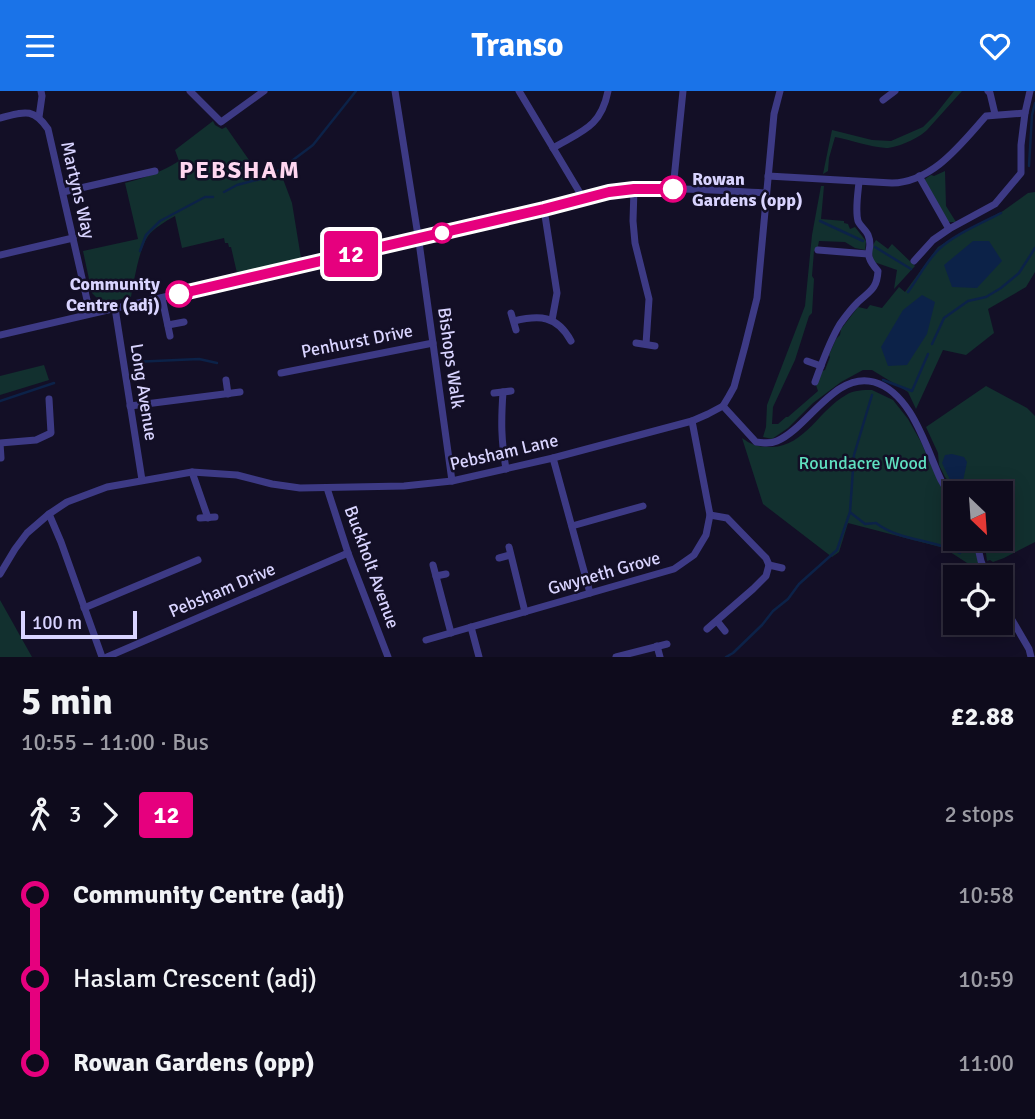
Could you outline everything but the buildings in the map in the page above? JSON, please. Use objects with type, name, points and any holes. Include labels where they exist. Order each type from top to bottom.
[{"type":"street","points":[[0,118],[26,112],[39,117],[41,91]]},
{"type":"street","points":[[190,91],[220,122],[264,91]]},
{"type":"street","name":"Bishops Walk","points":[[395,91],[452,481]]},
{"type":"street","points":[[519,91],[583,198]]},
{"type":"street","points":[[553,148],[597,121],[603,111],[608,91]]},
{"type":"street","points":[[673,189],[683,91]]},
{"type":"street","points":[[780,91],[774,114],[757,298],[734,387],[723,405],[756,442],[768,443],[793,431],[840,388],[863,381],[873,382],[897,394],[910,414],[943,485]]},
{"type":"street","points":[[988,91],[995,114]]},
{"type":"street","points":[[914,261],[933,240],[995,204],[1021,173],[1021,145],[1030,91]]},
{"type":"street","points":[[883,100],[893,93],[898,102]]},
{"type":"street","points":[[768,176],[901,183],[946,160],[986,116],[1025,113]]},
{"type":"street","name":"Martyns Way","points":[[39,117],[48,129],[90,313]]},
{"type":"street","points":[[143,165],[145,173]]},
{"type":"street","points":[[63,192],[155,171]]},
{"type":"street","points":[[919,176],[949,229]]},
{"type":"street","points":[[815,381],[841,322],[874,288],[877,281],[878,271],[867,254],[868,235],[858,222],[859,181]]},
{"type":"street","points":[[634,189],[635,243],[649,299],[646,344]]},
{"type":"street","points":[[0,335],[418,239],[583,198],[634,189],[766,193]]},
{"type":"street","points":[[544,209],[558,293],[552,320]]},
{"type":"street","points":[[0,255],[73,237]]},
{"type":"street","points":[[818,250],[867,254]]},
{"type":"street","points":[[162,298],[170,335]]},
{"type":"street","name":"Long Avenue","points":[[115,308],[142,480]]},
{"type":"street","points":[[514,321],[532,317],[552,320],[569,338],[577,328]]},
{"type":"street","points":[[168,325],[184,322]]},
{"type":"street","name":"Penhurst Drive","points":[[289,381],[284,372],[433,343]]},
{"type":"street","points":[[636,343],[655,346]]},
{"type":"street","points":[[807,361],[821,366]]},
{"type":"street","points":[[226,380],[228,394]]},
{"type":"street","points":[[494,393],[507,391],[501,426],[506,469]]},
{"type":"street","points":[[130,406],[240,392]]},
{"type":"street","points":[[1,458],[0,443],[36,440],[51,433],[49,399]]},
{"type":"street","name":"Pebsham Lane","points":[[0,574],[27,533],[66,502],[93,491],[192,472],[237,475],[300,488],[404,487],[452,481],[553,458],[692,421],[723,405]]},
{"type":"street","points":[[692,421],[710,515],[727,518],[766,558],[769,565],[765,576],[754,589],[707,629]]},
{"type":"street","points":[[553,458],[590,593]]},
{"type":"street","points":[[192,472],[208,518]]},
{"type":"street","name":"Buckholt Avenue","points":[[327,488],[387,657]]},
{"type":"street","points":[[572,526],[638,510]]},
{"type":"street","points":[[49,514],[102,657]]},
{"type":"street","name":"Gwyneth Grove","points":[[426,640],[674,569],[694,555],[706,535],[710,515]]},
{"type":"street","points":[[499,558],[510,551],[525,612]]},
{"type":"street","name":"Pebsham Drive","points":[[107,657],[348,553]]},
{"type":"street","points":[[84,608],[198,560]]},
{"type":"street","points":[[433,565],[451,633]]},
{"type":"street","points":[[769,565],[782,568]]},
{"type":"street","points":[[436,576],[446,573]]},
{"type":"street","points":[[717,621],[725,631]]},
{"type":"street","points":[[1013,622],[1031,657]]},
{"type":"street","points":[[471,627],[478,657]]},
{"type":"street","points":[[615,657],[667,643]]},
{"type":"street","points":[[657,646],[660,657]]},
{"type":"green space","points":[[954,91],[962,91],[927,130],[902,144],[886,148],[835,137],[828,171],[823,174],[832,130],[872,140],[891,141],[923,127]]},
{"type":"green space","points":[[213,121],[222,129],[226,127],[263,180],[280,171],[292,203],[301,258],[237,273],[231,247],[225,243],[224,238],[182,248],[175,216],[148,236],[137,265],[131,297],[102,303],[92,293],[83,251],[138,239],[125,183],[153,174],[179,161],[175,150]]},
{"type":"green space","points":[[945,171],[946,206],[956,222],[947,222],[925,182],[931,175]]},
{"type":"green space","points":[[821,186],[824,186],[821,219],[844,221],[850,229],[855,227],[866,241],[865,250],[845,242],[819,241],[817,251],[814,251],[812,313],[795,360],[773,407],[772,424],[778,424],[788,417],[818,391],[816,385],[825,370],[836,339],[858,307],[867,309],[870,305],[882,308],[899,287],[905,292],[938,247],[1003,211],[1028,193],[1035,192],[1035,272],[1026,287],[988,309],[994,333],[966,355],[943,350],[916,409],[908,392],[872,370],[863,370],[841,382],[813,403],[788,428],[772,439],[763,437],[767,405],[805,306],[812,235]]},
{"type":"green space","points":[[876,240],[888,249],[892,244],[915,266],[894,289],[897,270],[874,262],[872,250]]},
{"type":"green space","points":[[44,365],[49,380],[0,395],[0,376]]},
{"type":"green space","points":[[986,386],[1027,408],[1035,416],[1035,542],[1004,558],[987,561],[986,551],[1013,551],[1013,481],[948,481],[939,465],[938,453],[926,427]]},
{"type":"green space","name":"Roundacre Wood","points":[[872,390],[893,400],[921,442],[943,490],[943,548],[848,523],[839,552],[832,557],[763,504],[742,438],[760,446],[784,445],[803,434],[837,401],[855,391]]},
{"type":"green space","name":"Roundacre Wood","points":[[949,551],[975,551],[979,565],[970,565]]},
{"type":"green space","points":[[0,600],[32,657],[0,657]]},
{"type":"water","points":[[973,241],[989,241],[1002,261],[977,288],[952,287],[944,265]]},
{"type":"water","points":[[922,295],[935,302],[927,334],[907,365],[888,366],[881,347],[903,310]]},
{"type":"water","points":[[945,455],[964,457],[967,462],[963,481],[951,481],[942,463]]},
{"type":"waterway","points":[[224,192],[237,185],[264,178],[313,145],[356,91]]},
{"type":"waterway","points":[[1029,166],[1035,103]]},
{"type":"waterway","points":[[140,251],[146,235],[160,221],[205,197],[213,197]]},
{"type":"waterway","points":[[908,292],[938,250],[952,239],[1001,213]]},
{"type":"waterway","points":[[820,221],[863,241]]},
{"type":"waterway","points":[[875,247],[911,269]]},
{"type":"waterway","points":[[932,344],[944,318],[968,301],[986,297],[1001,288],[1019,273],[1035,248]]},
{"type":"waterway","points":[[883,380],[912,391],[928,354]]},
{"type":"waterway","points":[[133,362],[199,359],[217,363]]},
{"type":"waterway","points":[[0,401],[54,383]]},
{"type":"waterway","points":[[726,657],[837,550],[850,512],[854,455],[872,395]]},
{"type":"waterway","points":[[851,513],[865,524],[876,523],[906,537],[960,553]]},
{"type":"bus line","name":"12","points":[[179,294],[609,192],[673,189]]},
{"type":"place","name":"Rowan Gardens (opp)","points":[[673,189]]},
{"type":"place","name":"Community Centre (adj)","points":[[179,294]]},
{"type":"district","name":"PEBSHAM","points":[[240,170]]}]
